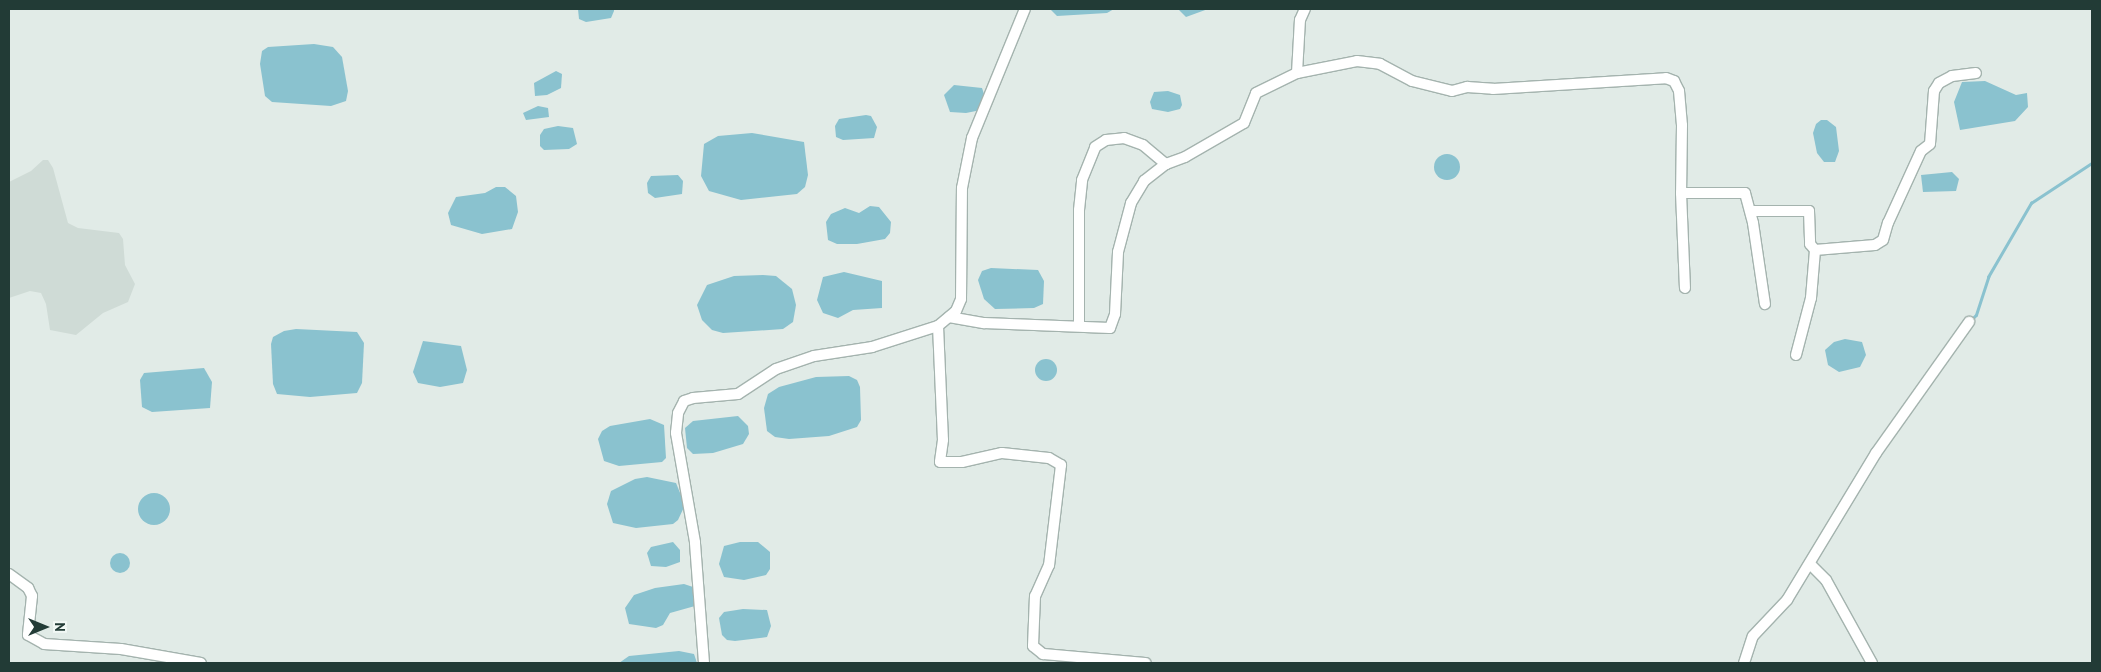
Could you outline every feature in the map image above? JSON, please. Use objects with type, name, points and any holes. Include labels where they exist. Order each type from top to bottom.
[{"type":"street","points":[[704,663],[695,542],[676,433],[678,413],[684,402],[693,398],[738,394],[776,369],[814,356],[872,347],[938,326],[949,317],[961,299],[962,188],[972,138],[1025,9]]},
{"type":"street","points":[[1297,74],[1300,20],[1305,9]]},
{"type":"street","points":[[949,317],[984,323],[1079,326],[1106,329],[1114,324],[1118,252],[1131,203],[1144,181],[1166,164],[1185,157],[1244,123],[1256,93],[1297,74],[1357,61],[1380,64],[1412,81],[1452,90],[1467,87],[1502,89],[1666,78],[1674,81],[1679,91],[1682,125],[1681,193],[1685,288]]},
{"type":"street","points":[[1815,250],[1876,245],[1883,240],[1888,223],[1921,151],[1930,144],[1934,91],[1939,83],[1952,76],[1976,73]]},
{"type":"street","points":[[1079,326],[1079,210],[1082,180],[1095,147],[1106,140],[1124,138],[1143,145],[1166,164]]},
{"type":"street","points":[[1681,193],[1739,190],[1745,193],[1751,211],[1765,304]]},
{"type":"street","points":[[1751,211],[1809,211],[1810,244],[1815,250],[1811,298],[1796,355]]},
{"type":"street","points":[[1744,663],[1753,636],[1787,600],[1811,565],[1876,453],[1969,322]]},
{"type":"street","points":[[938,326],[943,440],[940,462],[962,462],[1002,453],[1049,458],[1061,465],[1061,478],[1049,548],[1049,565],[1036,596],[1032,646],[1043,654],[1146,663]]},
{"type":"street","points":[[1811,565],[1826,580],[1872,663]]},
{"type":"street","points":[[9,574],[28,588],[32,596],[28,635],[44,644],[121,648],[201,663]]},
{"type":"shaded area","points":[[43,160],[48,160],[53,168],[68,223],[78,228],[119,233],[123,239],[125,265],[135,284],[128,302],[103,313],[76,335],[50,330],[46,304],[41,293],[30,291],[9,298],[9,182],[31,171]]},
{"type":"water","points":[[578,9],[614,9],[614,11],[611,18],[586,22],[579,19]]},
{"type":"water","points":[[1050,9],[1114,9],[1107,13],[1057,16]]},
{"type":"water","points":[[1178,9],[1208,9],[1186,17]]},
{"type":"water","points":[[314,44],[333,47],[342,57],[348,91],[346,101],[331,106],[272,102],[265,96],[260,64],[262,51],[268,47]]},
{"type":"water","points":[[556,71],[562,74],[561,88],[547,95],[535,96],[534,83]]},
{"type":"water","points":[[1985,81],[2016,95],[2027,93],[2028,107],[2015,121],[1960,130],[1954,102],[1962,82]]},
{"type":"water","points":[[954,85],[982,88],[986,100],[981,110],[966,113],[950,112],[944,95]]},
{"type":"water","points":[[1168,91],[1180,95],[1182,105],[1180,109],[1168,112],[1152,109],[1150,102],[1154,92]]},
{"type":"water","points":[[538,106],[548,108],[549,117],[526,120],[523,113]]},
{"type":"water","points":[[871,116],[877,127],[874,138],[843,140],[836,137],[835,126],[839,119]]},
{"type":"water","points":[[1821,120],[1827,120],[1836,127],[1839,151],[1835,162],[1824,162],[1817,153],[1813,133],[1816,124]]},
{"type":"water","points":[[558,126],[573,128],[577,144],[569,149],[544,150],[540,146],[540,135],[544,129]]},
{"type":"water","points":[[752,133],[804,142],[808,175],[805,187],[797,194],[741,200],[709,191],[701,176],[704,144],[718,136]]},
{"type":"water","points":[[1447,154],[1456,158],[1460,167],[1456,176],[1447,180],[1438,176],[1434,167],[1438,158]]},
{"type":"water","points":[[1952,172],[1959,179],[1956,191],[1923,192],[1921,175]]},
{"type":"water","points":[[678,175],[683,181],[682,194],[655,198],[648,193],[647,183],[651,176]]},
{"type":"water","points":[[496,187],[505,187],[516,196],[518,212],[512,229],[482,234],[451,225],[448,213],[456,197],[485,193]]},
{"type":"water","points":[[870,206],[879,207],[891,222],[890,233],[885,239],[857,244],[837,244],[828,240],[826,222],[831,214],[845,208],[859,213]]},
{"type":"water","points":[[991,268],[1038,270],[1044,281],[1043,304],[1034,308],[995,309],[984,299],[978,280],[982,271]]},
{"type":"water","points":[[844,272],[882,281],[882,308],[853,310],[838,318],[823,313],[817,300],[823,277]]},
{"type":"water","points":[[734,276],[776,276],[792,289],[796,305],[793,322],[783,329],[723,333],[712,330],[702,320],[697,305],[707,285]]},
{"type":"water","points":[[296,329],[357,332],[364,343],[362,383],[357,393],[310,397],[277,394],[273,384],[271,344],[273,337],[284,331]]},
{"type":"water","points":[[1845,339],[1862,342],[1866,355],[1860,367],[1839,372],[1828,365],[1825,350],[1834,342]]},
{"type":"water","points":[[423,341],[461,346],[467,370],[463,383],[440,387],[418,383],[413,372]]},
{"type":"water","points":[[1046,359],[1054,362],[1057,370],[1054,378],[1046,381],[1038,378],[1035,370],[1038,362]]},
{"type":"water","points":[[204,368],[212,382],[210,408],[152,412],[142,407],[140,380],[144,373]]},
{"type":"water","points":[[849,376],[857,380],[860,387],[861,420],[857,427],[829,436],[789,439],[775,437],[767,431],[764,408],[768,394],[779,387],[816,377]]},
{"type":"water","points":[[738,416],[748,426],[749,434],[743,444],[713,453],[693,454],[687,448],[685,428],[693,421]]},
{"type":"water","points":[[650,419],[664,425],[666,458],[662,462],[619,466],[604,461],[598,439],[602,431],[610,426]]},
{"type":"water","points":[[647,477],[676,483],[685,505],[678,520],[673,524],[636,528],[613,523],[607,504],[611,491],[635,479]]},
{"type":"water","points":[[154,493],[165,498],[170,509],[165,520],[154,525],[143,520],[138,509],[143,498]]},
{"type":"water","points":[[673,542],[680,550],[680,562],[666,567],[651,566],[647,553],[651,547]]},
{"type":"water","points":[[740,542],[758,542],[770,552],[770,569],[766,575],[744,580],[724,577],[719,564],[724,546]]},
{"type":"water","points":[[120,553],[127,556],[130,563],[127,570],[120,573],[113,570],[110,563],[113,556]]},
{"type":"water","points":[[684,584],[693,587],[696,592],[695,606],[670,613],[663,625],[656,628],[629,624],[625,608],[634,595],[655,588]]},
{"type":"water","points":[[743,609],[767,610],[771,626],[767,637],[735,641],[727,640],[722,635],[719,618],[724,612]]},
{"type":"water","points":[[679,651],[694,654],[697,663],[619,663],[629,656]]},
{"type":"waterway","points":[[1970,321],[1976,315],[1988,277],[2031,203],[2092,163]]}]
